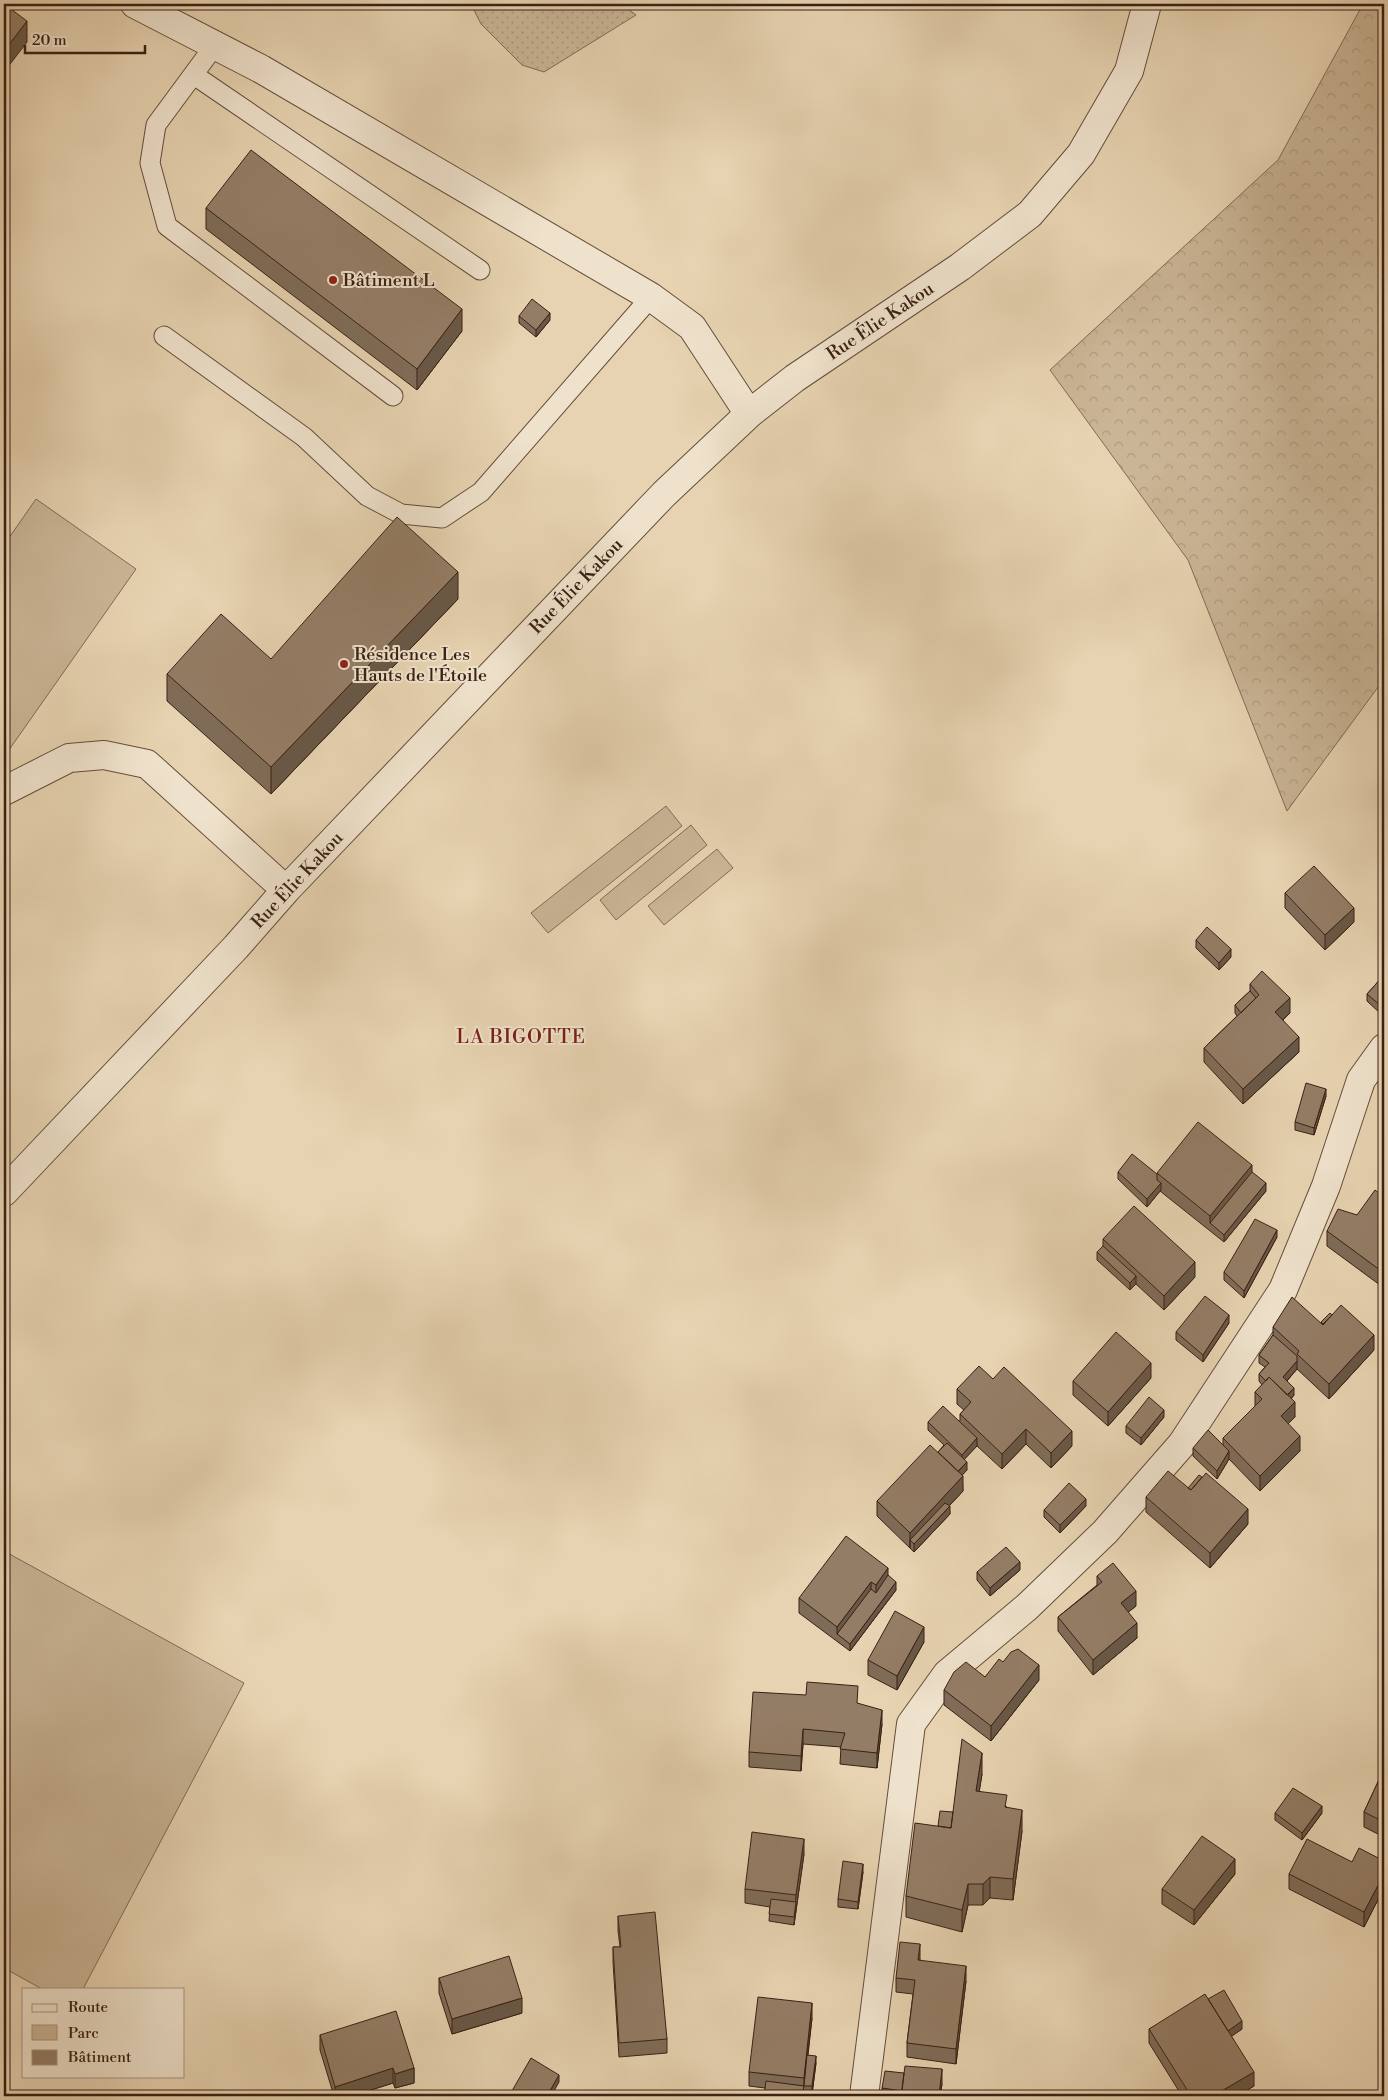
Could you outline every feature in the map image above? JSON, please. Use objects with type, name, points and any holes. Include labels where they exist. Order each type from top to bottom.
[{"type":"street","points":[[135,4],[261,69],[651,297],[692,327],[749,414]]},
{"type":"street","name":"Rue Élie Kakou","points":[[4,1192],[236,947],[286,890],[664,494],[749,414],[795,378],[960,267],[1030,214],[1081,154],[1129,71],[1147,4]]},
{"type":"street","points":[[4,791],[69,758],[104,754],[147,764],[286,890]]},
{"type":"street","points":[[864,2096],[912,1724],[947,1674],[1027,1607],[1106,1532],[1182,1444],[1282,1290],[1326,1186],[1361,1080],[1384,1048]]},
{"type":"lane","points":[[215,45],[156,125],[150,163],[167,226],[393,396]]},
{"type":"lane","points":[[194,75],[480,270]]},
{"type":"lane","points":[[164,336],[304,437],[367,496],[401,514],[442,518],[481,492],[651,297]]},
{"type":"green space","points":[[471,4],[621,4],[636,15],[544,72],[522,65],[481,24]]},
{"type":"green space","points":[[1363,4],[1384,4],[1384,679],[1287,811],[1188,560],[1050,370],[1278,160]]},
{"type":"green space","points":[[36,499],[136,569],[4,757],[4,545]]},
{"type":"green space","points":[[666,806],[682,826],[548,933],[531,913]]},
{"type":"green space","points":[[691,825],[707,845],[616,920],[600,900]]},
{"type":"green space","points":[[717,849],[733,868],[664,925],[648,906]]},
{"type":"green space","points":[[4,1551],[244,1683],[84,1988],[40,1988],[4,1968]]},
{"type":"building","points":[[4,4],[27,21],[4,51]]},
{"type":"building","name":"Bâtiment L","points":[[251,150],[462,309],[417,369],[206,208]]},
{"type":"building","points":[[532,299],[550,313],[536,330],[519,316]]},
{"type":"building","name":"Résidence Les Hauts de l'Étoile","points":[[397,517],[458,572],[271,767],[167,674],[221,614],[271,659]]},
{"type":"building","points":[[1314,866],[1354,908],[1325,935],[1285,893]]},
{"type":"building","points":[[1207,927],[1231,949],[1219,963],[1196,940]]},
{"type":"building","points":[[1262,971],[1290,998],[1275,1012],[1299,1037],[1243,1089],[1204,1048],[1259,995],[1250,984]]},
{"type":"building","points":[[1384,975],[1384,1003],[1381,1006],[1367,994]]},
{"type":"building","points":[[1250,991],[1256,998],[1241,1013],[1235,1005]]},
{"type":"building","points":[[1306,1083],[1326,1089],[1314,1128],[1295,1122]]},
{"type":"building","points":[[1198,1122],[1252,1165],[1210,1216],[1157,1173]]},
{"type":"building","points":[[1132,1154],[1157,1174],[1157,1180],[1161,1183],[1147,1199],[1118,1172]]},
{"type":"building","points":[[1252,1172],[1266,1183],[1224,1235],[1210,1223]]},
{"type":"building","points":[[1375,1190],[1384,1197],[1384,1273],[1327,1231],[1338,1209],[1357,1215]]},
{"type":"building","points":[[1134,1206],[1195,1262],[1164,1296],[1103,1239]]},
{"type":"building","points":[[1255,1219],[1277,1230],[1244,1291],[1224,1272]]},
{"type":"building","points":[[1103,1246],[1136,1276],[1130,1283],[1097,1252]]},
{"type":"building","points":[[1205,1296],[1229,1315],[1203,1355],[1176,1332]]},
{"type":"building","points":[[1292,1297],[1323,1325],[1341,1305],[1374,1335],[1329,1384],[1297,1354],[1299,1351],[1273,1327]]},
{"type":"building","points":[[1330,1313],[1332,1315],[1323,1324],[1321,1322]]},
{"type":"building","points":[[1116,1332],[1151,1363],[1108,1412],[1073,1381]]},
{"type":"building","points":[[1273,1335],[1297,1356],[1297,1361],[1283,1377],[1294,1388],[1287,1395],[1269,1377],[1266,1381],[1259,1374],[1269,1363],[1259,1355]]},
{"type":"building","points":[[979,1366],[993,1379],[1004,1367],[1072,1431],[1051,1453],[1026,1429],[1002,1454],[960,1414],[971,1402],[957,1389]]},
{"type":"building","points":[[1269,1377],[1295,1402],[1281,1416],[1300,1436],[1260,1476],[1223,1438],[1262,1399],[1255,1392]]},
{"type":"building","points":[[1149,1397],[1164,1410],[1141,1438],[1126,1426]]},
{"type":"building","points":[[943,1406],[977,1438],[962,1455],[928,1422]]},
{"type":"building","points":[[1208,1430],[1229,1451],[1217,1471],[1193,1448]]},
{"type":"building","points":[[947,1443],[967,1462],[958,1471],[938,1452]]},
{"type":"building","points":[[930,1445],[963,1476],[910,1533],[877,1501]]},
{"type":"building","points":[[1168,1471],[1191,1490],[1206,1473],[1248,1509],[1210,1553],[1146,1497]]},
{"type":"building","points":[[1199,1475],[1202,1477],[1191,1490],[1188,1488]]},
{"type":"building","points":[[1069,1483],[1086,1499],[1060,1525],[1044,1510]]},
{"type":"building","points":[[945,1503],[950,1506],[914,1544],[910,1540]]},
{"type":"building","points":[[846,1536],[888,1568],[876,1585],[871,1582],[837,1627],[799,1598]]},
{"type":"building","points":[[1006,1547],[1020,1562],[990,1588],[977,1572]]},
{"type":"building","points":[[1113,1563],[1136,1591],[1121,1603],[1137,1623],[1093,1660],[1058,1617],[1102,1582],[1097,1576]]},
{"type":"building","points":[[888,1575],[896,1582],[850,1644],[837,1634],[871,1589],[876,1593]]},
{"type":"building","points":[[895,1611],[924,1627],[897,1676],[868,1660]]},
{"type":"building","points":[[1018,1649],[1039,1665],[991,1726],[944,1690],[954,1672],[966,1662],[985,1677],[999,1659],[1003,1662],[1011,1652]]},
{"type":"building","points":[[807,1682],[858,1686],[857,1703],[882,1710],[877,1753],[840,1749],[845,1733],[803,1729],[801,1756],[749,1752],[753,1692],[806,1695]]},
{"type":"building","points":[[962,1739],[982,1753],[976,1791],[1007,1795],[1005,1807],[1022,1810],[1013,1879],[990,1877],[983,1884],[968,1884],[962,1910],[906,1896],[915,1823],[951,1828]]},
{"type":"building","points":[[1384,1769],[1384,1822],[1364,1812]]},
{"type":"building","points":[[1293,1788],[1322,1806],[1302,1833],[1275,1813]]},
{"type":"building","points":[[940,1811],[953,1812],[951,1828],[938,1826]]},
{"type":"building","points":[[752,1832],[804,1839],[796,1895],[745,1889]]},
{"type":"building","points":[[1202,1836],[1235,1859],[1194,1910],[1162,1889]]},
{"type":"building","points":[[1307,1839],[1352,1862],[1359,1848],[1384,1861],[1384,1874],[1364,1912],[1289,1874]]},
{"type":"building","points":[[843,1861],[863,1864],[858,1902],[838,1899]]},
{"type":"building","points":[[771,1899],[796,1902],[794,1917],[769,1914]]},
{"type":"building","points":[[655,1912],[667,2039],[619,2043],[613,1947],[621,1947],[618,1916]]},
{"type":"building","points":[[900,1942],[920,1944],[918,1960],[966,1966],[956,2049],[907,2043],[915,1980],[896,1978]]},
{"type":"building","points":[[509,1956],[522,1998],[452,2019],[439,1978]]},
{"type":"building","points":[[1224,1990],[1242,2021],[1228,2031],[1208,1999]]},
{"type":"building","points":[[1205,1994],[1254,2072],[1213,2096],[1191,2096],[1149,2029]]},
{"type":"building","points":[[758,1997],[812,2003],[804,2078],[749,2072]]},
{"type":"building","points":[[396,2011],[414,2068],[395,2074],[393,2068],[335,2087],[320,2035]]},
{"type":"building","points":[[807,2055],[816,2056],[812,2086],[804,2086]]},
{"type":"building","points":[[531,2058],[559,2075],[547,2096],[509,2096]]},
{"type":"building","points":[[905,2066],[942,2069],[939,2096],[901,2096]]},
{"type":"building","points":[[885,2071],[904,2073],[902,2091],[882,2088]]},
{"type":"building","points":[[766,2081],[804,2086],[802,2096],[764,2096]]},
{"type":"place","name":"Bâtiment L","points":[[333,280]]},
{"type":"place","name":"Résidence Les Hauts de l'Étoile","points":[[344,664]]},
{"type":"district","name":"LA BIGOTTE","points":[[521,1036]]}]
